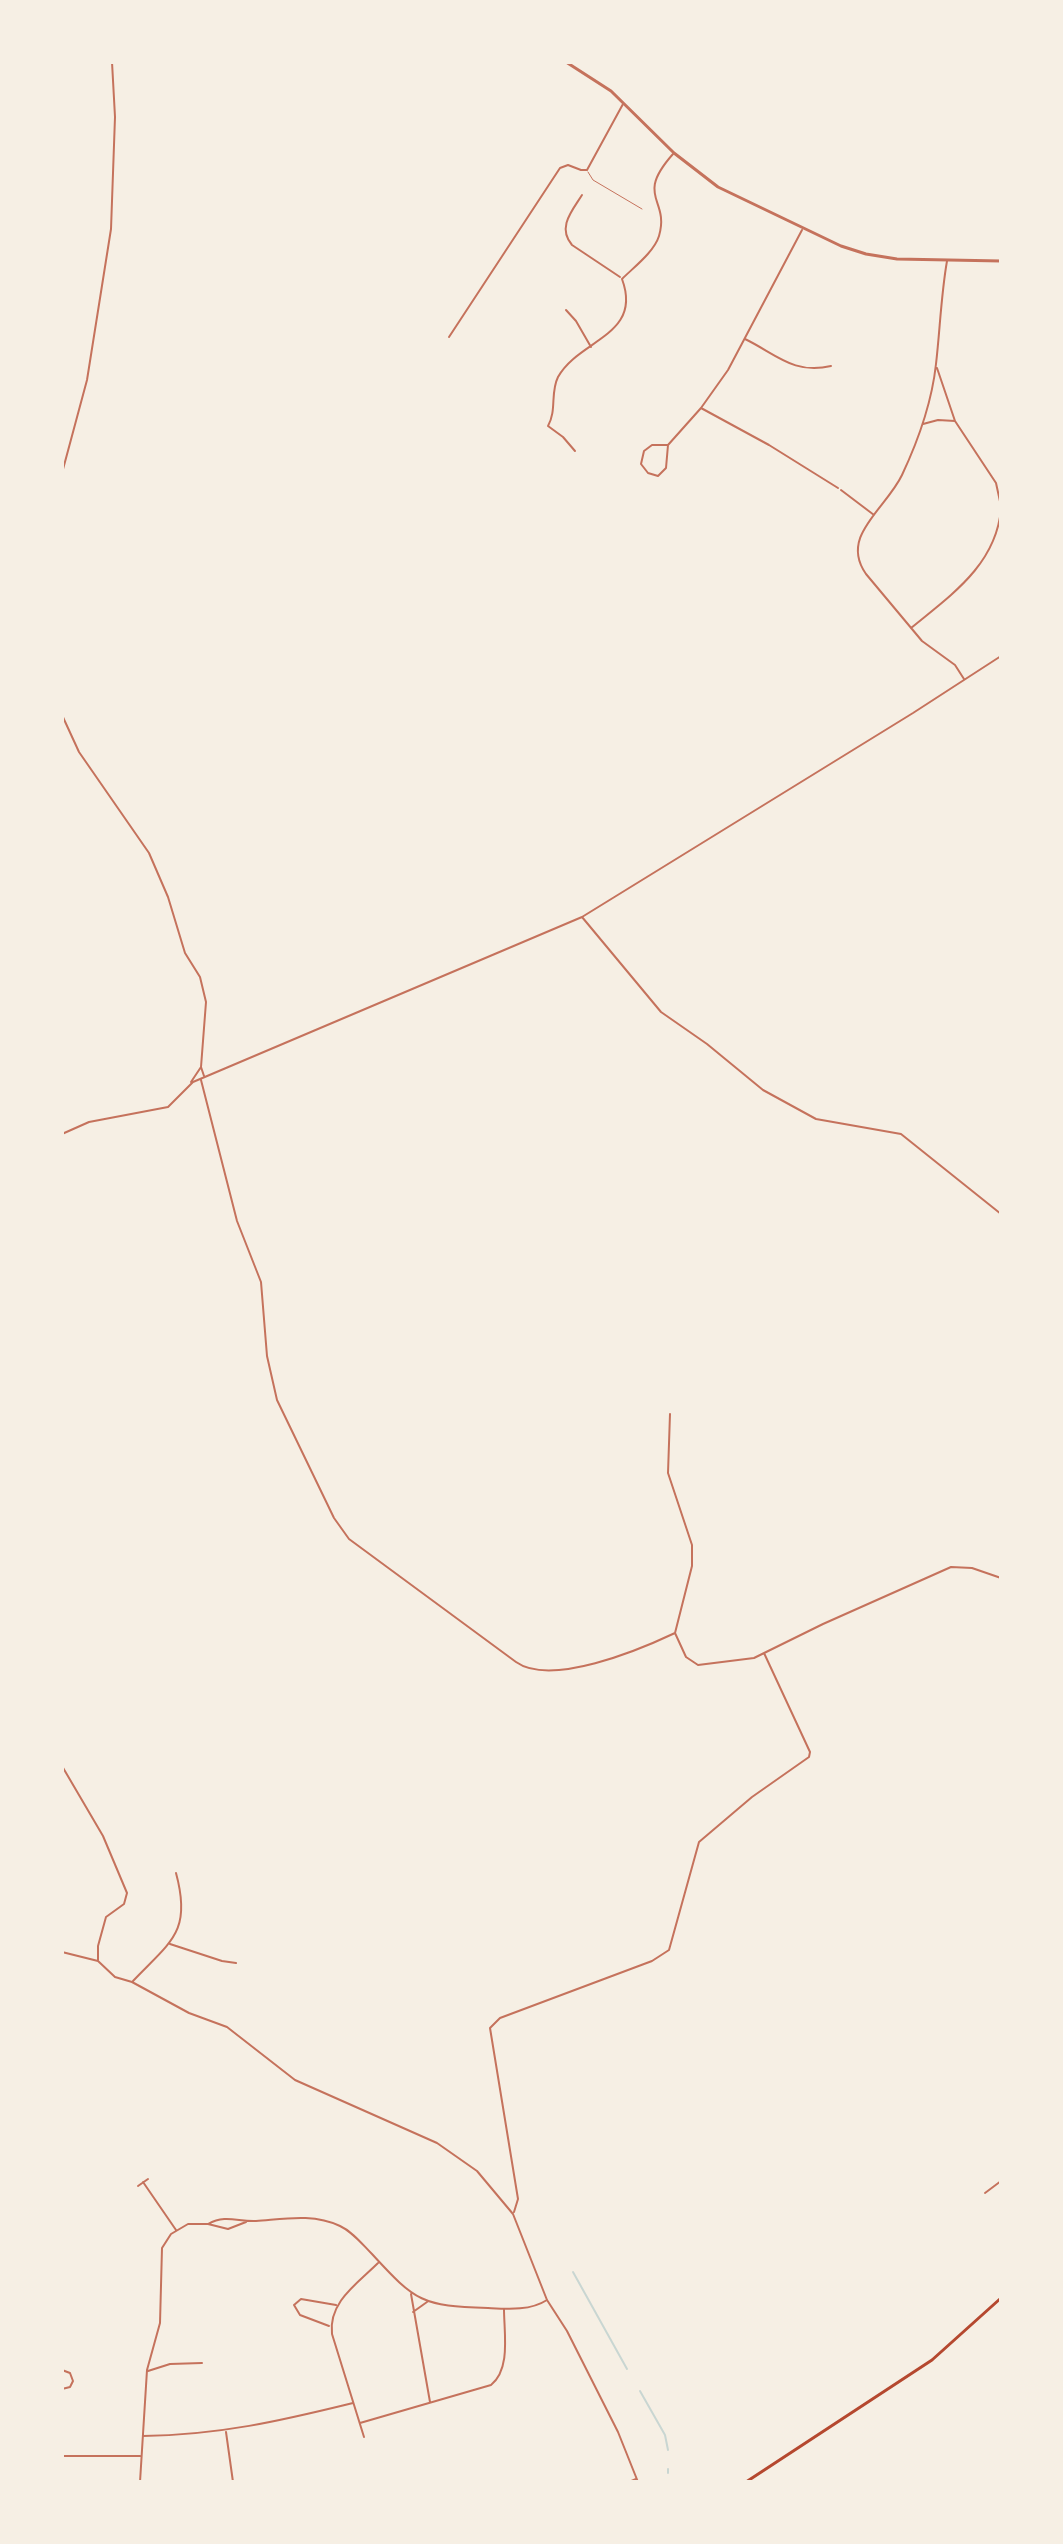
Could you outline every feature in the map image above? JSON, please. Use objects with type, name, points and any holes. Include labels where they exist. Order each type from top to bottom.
[{"type":"main road","points":[[746,2482],[932,2360],[1001,2298]]},
{"type":"street","points":[[62,473],[87,380],[111,229],[115,117],[112,62]]},
{"type":"street","points":[[566,62],[611,91],[674,153],[726,192],[803,228],[866,254],[897,259],[1001,261]]},
{"type":"street","points":[[449,337],[560,168],[568,165],[587,170],[623,103]]},
{"type":"street","points":[[622,279],[656,242],[660,219],[653,191],[655,179],[674,153]]},
{"type":"street","points":[[575,451],[548,426],[554,412],[558,378],[567,366],[612,329],[624,314],[628,297],[622,279],[566,238],[566,222],[582,195]]},
{"type":"street","points":[[668,445],[652,445],[644,451],[641,464],[648,473],[658,476],[666,468],[668,445],[701,408],[728,370],[803,228]]},
{"type":"street","points":[[947,260],[939,311],[936,365],[921,424],[900,478],[857,541],[857,557],[866,574],[911,628],[929,648],[955,665],[965,681]]},
{"type":"street","points":[[566,310],[591,347]]},
{"type":"street","points":[[745,339],[802,369],[831,366]]},
{"type":"street","points":[[911,628],[964,585],[978,569],[992,547],[1001,507],[996,483],[955,421],[936,365]]},
{"type":"street","points":[[701,408],[840,489],[875,516]]},
{"type":"street","points":[[921,424],[938,420],[955,421]]},
{"type":"street","points":[[190,1083],[582,917],[1001,656]]},
{"type":"street","points":[[62,715],[79,752],[149,853],[168,897],[185,953],[200,977],[206,1002],[201,1067],[203,1078],[240,1233],[261,1282],[267,1356],[277,1400],[342,1532],[530,1670],[598,1663],[675,1633]]},
{"type":"street","points":[[582,917],[661,1012],[707,1044],[763,1090],[816,1119],[901,1134],[1001,1214]]},
{"type":"street","points":[[62,1134],[89,1122],[168,1107],[201,1067]]},
{"type":"street","points":[[670,1414],[668,1473],[692,1545],[692,1566],[675,1633],[686,1657],[698,1665],[743,1660],[764,1653],[941,1570],[962,1567],[1001,1578]]},
{"type":"street","points":[[513,2214],[518,2199],[490,2028],[500,2018],[652,1961],[669,1950],[699,1842],[752,1797],[809,1757],[810,1752],[764,1653]]},
{"type":"street","points":[[62,1766],[103,1836],[127,1893],[124,1904],[106,1917],[98,1946],[98,1961]]},
{"type":"street","points":[[132,1982],[169,1944],[179,1929],[183,1910],[176,1873]]},
{"type":"street","points":[[169,1944],[236,1963]]},
{"type":"street","points":[[62,1952],[98,1961],[115,1977],[132,1982],[189,2013],[227,2027],[295,2080],[447,2148],[487,2180],[513,2214],[547,2300],[567,2331],[625,2448],[637,2480],[629,2482]]},
{"type":"street","points":[[138,2186],[148,2179]]},
{"type":"street","points":[[985,2193],[1001,2181]]},
{"type":"street","points":[[143,2182],[176,2230]]},
{"type":"street","points":[[208,2224],[227,2217],[247,2221],[323,2219],[355,2236],[411,2293],[427,2302],[447,2307],[504,2309],[533,2307],[547,2300]]},
{"type":"street","points":[[227,2217],[228,2229]]},
{"type":"street","points":[[140,2482],[147,2370],[160,2323],[161,2254],[165,2242],[176,2230],[188,2224],[208,2224],[228,2229],[247,2221]]},
{"type":"street","points":[[364,2437],[331,2326],[337,2305],[379,2262]]},
{"type":"street","points":[[411,2293],[430,2403]]},
{"type":"street","points":[[331,2326],[300,2315],[294,2305],[303,2299],[337,2305]]},
{"type":"street","points":[[412,2312],[427,2302]]},
{"type":"street","points":[[360,2423],[491,2385],[498,2380],[503,2370],[504,2309]]},
{"type":"street","points":[[147,2370],[170,2364],[202,2363]]},
{"type":"street","points":[[62,2370],[70,2373],[73,2381],[70,2387],[62,2389]]},
{"type":"street","points":[[142,2436],[226,2432],[353,2403]]},
{"type":"street","points":[[226,2432],[233,2482]]},
{"type":"street","points":[[62,2456],[140,2456]]},
{"type":"lane","points":[[587,170],[593,180],[642,209]]},
{"type":"waterway","points":[[573,2272],[627,2369]]},
{"type":"waterway","points":[[640,2391],[665,2435],[668,2450]]}]
